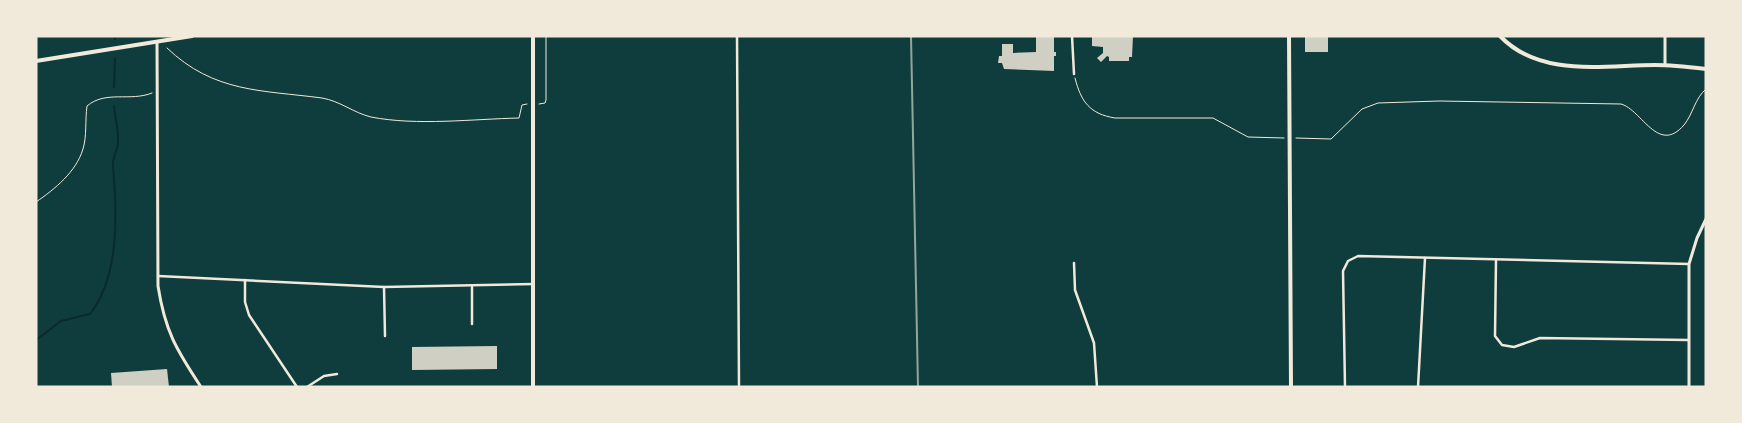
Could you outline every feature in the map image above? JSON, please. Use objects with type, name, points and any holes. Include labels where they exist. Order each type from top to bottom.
[{"type":"main road","points":[[36,62],[192,36]]},
{"type":"main road","points":[[533,36],[533,387]]},
{"type":"main road","points":[[1289,36],[1291,387]]},
{"type":"main road","points":[[1500,36],[1528,56],[1566,66],[1665,65],[1706,69]]},
{"type":"street","points":[[737,36],[739,387]]},
{"type":"street","points":[[1072,36],[1074,74]]},
{"type":"street","points":[[1665,36],[1665,65]]},
{"type":"street","points":[[157,42],[158,276],[163,317],[175,348],[201,387]]},
{"type":"street","points":[[1688,387],[1689,264],[1697,238],[1706,220]]},
{"type":"street","points":[[1345,387],[1343,275],[1346,264],[1358,256],[1689,264]]},
{"type":"street","points":[[1418,387],[1425,258]]},
{"type":"street","points":[[1496,260],[1495,336],[1502,346],[1514,347],[1540,338],[1688,340]]},
{"type":"street","points":[[1074,263],[1075,290],[1094,343],[1097,387]]},
{"type":"street","points":[[158,276],[384,287],[472,287],[534,284]]},
{"type":"street","points":[[245,280],[245,302],[249,315],[297,387]]},
{"type":"street","points":[[384,287],[385,336]]},
{"type":"street","points":[[472,287],[472,324]]},
{"type":"street","points":[[307,387],[324,376],[336,374]]},
{"type":"path","points":[[540,104],[545,103],[546,100],[546,36]]},
{"type":"path","points":[[167,48],[190,67],[222,84],[332,100],[372,117],[416,120],[519,118],[520,107],[525,104]]},
{"type":"path","points":[[1074,74],[1084,102],[1102,116],[1114,118],[1213,118],[1248,137],[1282,138]]},
{"type":"path","points":[[1296,138],[1331,140],[1362,109],[1372,104],[1439,102],[1620,104],[1631,108],[1650,130],[1669,134],[1680,129],[1686,123],[1698,98],[1706,88]]},
{"type":"path","points":[[36,202],[61,182],[78,160],[85,139],[87,106],[99,98],[141,97],[157,91]]},
{"type":"building","points":[[1036,36],[1054,36],[1054,52],[1056,52],[1056,56],[1054,56],[1054,71],[1004,69],[1002,63],[998,63],[999,56],[1002,56],[1002,44],[1013,44],[1013,53],[1036,52]]},
{"type":"building","points":[[1092,36],[1133,36],[1132,57],[1129,57],[1129,61],[1109,61],[1107,56],[1101,62],[1097,58],[1103,53],[1103,47],[1092,46]]},
{"type":"building","points":[[1305,36],[1328,36],[1328,52],[1305,52]]},
{"type":"building","points":[[497,346],[497,369],[412,370],[412,347]]},
{"type":"building","points":[[167,369],[169,387],[112,387],[111,373]]},
{"type":"waterway","points":[[114,87],[115,58]]},
{"type":"waterway","points":[[36,340],[61,321],[90,314],[100,299],[107,281],[112,263],[115,223],[113,163],[118,139],[114,106]]},
{"type":"railway","points":[[911,36],[918,387]]}]
